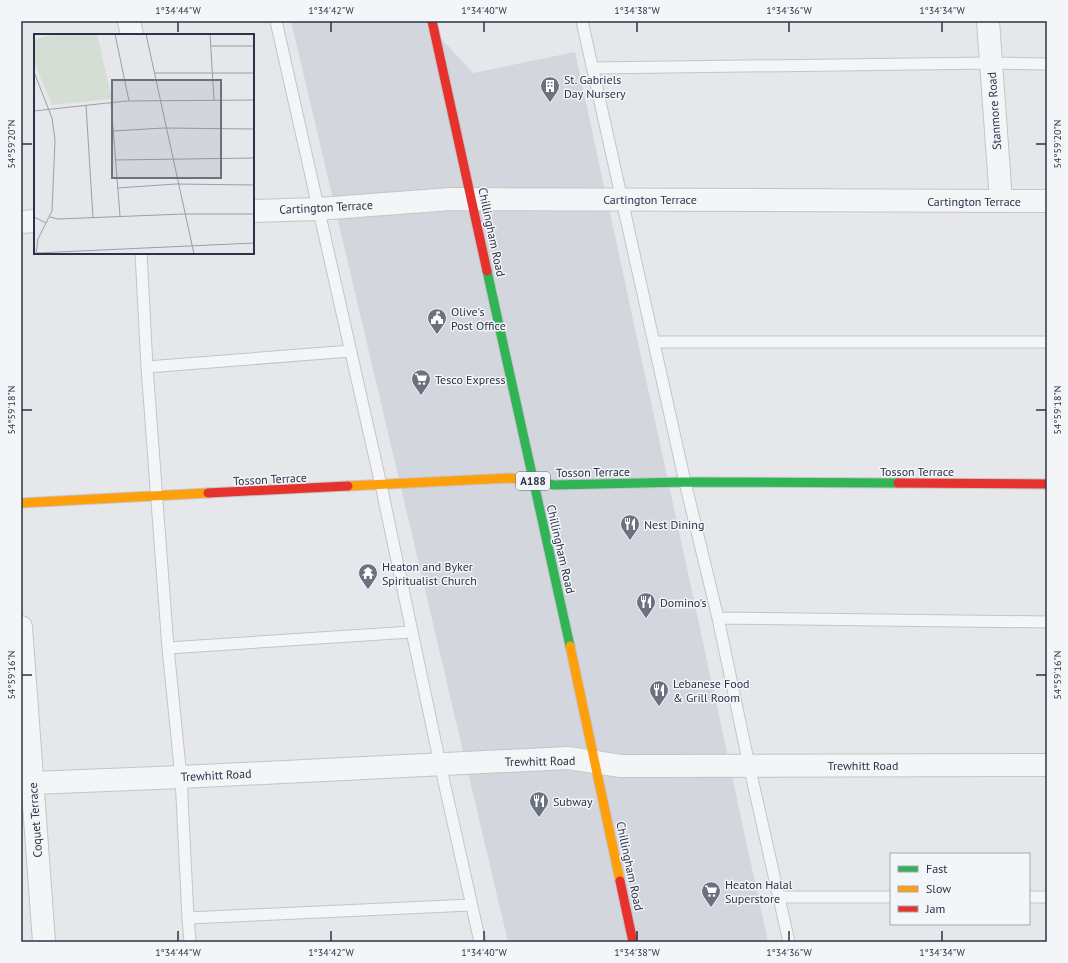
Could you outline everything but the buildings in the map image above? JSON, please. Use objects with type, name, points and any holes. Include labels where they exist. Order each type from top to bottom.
[{"type":"street","points":[[129,21],[132,34]]},
{"type":"street","name":"Chillingham Road","points":[[432,21],[596,762],[633,942]]},
{"type":"street","name":"Stanmore Road","points":[[988,21],[1001,202]]},
{"type":"street","name":"Cartington Terrace","points":[[254,210],[318,209],[451,199],[1047,202]]},
{"type":"street","points":[[21,222],[34,221]]},
{"type":"street","name":"Tosson Terrace","points":[[21,504],[511,478],[554,485],[685,482],[1047,484]]},
{"type":"street","name":"Coquet Terrace","points":[[21,627],[44,942]]},
{"type":"street","name":"Trewhitt Road","points":[[33,783],[568,758],[621,766],[1047,765]]},
{"type":"lane","points":[[276,21],[381,485],[411,632],[480,942]]},
{"type":"lane","points":[[582,21],[655,342],[685,482],[718,618],[789,942]]},
{"type":"lane","points":[[592,68],[991,63],[1047,64]]},
{"type":"lane","points":[[141,254],[156,496],[168,648],[181,777],[190,942]]},
{"type":"lane","points":[[655,342],[1047,342]]},
{"type":"lane","points":[[148,367],[351,351]]},
{"type":"lane","points":[[718,618],[1047,622]]},
{"type":"lane","points":[[168,648],[411,632]]},
{"type":"lane","points":[[780,898],[890,897]]},
{"type":"lane","points":[[1030,897],[1047,897]]},
{"type":"lane","points":[[188,918],[471,905]]},
{"type":"shaded area","points":[[291,21],[425,21],[473,73],[575,52],[768,942],[508,942]]},
{"type":"traffic: fast","points":[[487,271],[570,646]]},
{"type":"traffic: fast","points":[[532,481],[554,485],[685,482],[898,483]]},
{"type":"traffic: slow","points":[[348,486],[511,478],[532,481]]},
{"type":"traffic: slow","points":[[21,503],[208,493]]},
{"type":"traffic: slow","points":[[570,646],[620,881]]},
{"type":"traffic: jam","points":[[432,21],[487,271]]},
{"type":"traffic: jam","points":[[898,483],[1047,484]]},
{"type":"traffic: jam","points":[[208,493],[348,486]]},
{"type":"traffic: jam","points":[[620,881],[633,942]]},
{"type":"place","name":"St. Gabriels Day Nursery","points":[[550,103]]},
{"type":"place","name":"Olive's Post Office","points":[[437,335]]},
{"type":"place","name":"Tesco Express","points":[[421,396]]},
{"type":"place","name":"Nest Dining","points":[[630,541]]},
{"type":"place","name":"Heaton and Byker Spiritualist Church","points":[[368,590]]},
{"type":"place","name":"Domino's","points":[[646,619]]},
{"type":"place","name":"Lebanese Food & Grill Room","points":[[659,707]]},
{"type":"place","name":"Subway","points":[[539,818]]},
{"type":"place","name":"Heaton Halal Superstore","points":[[711,908]]}]
